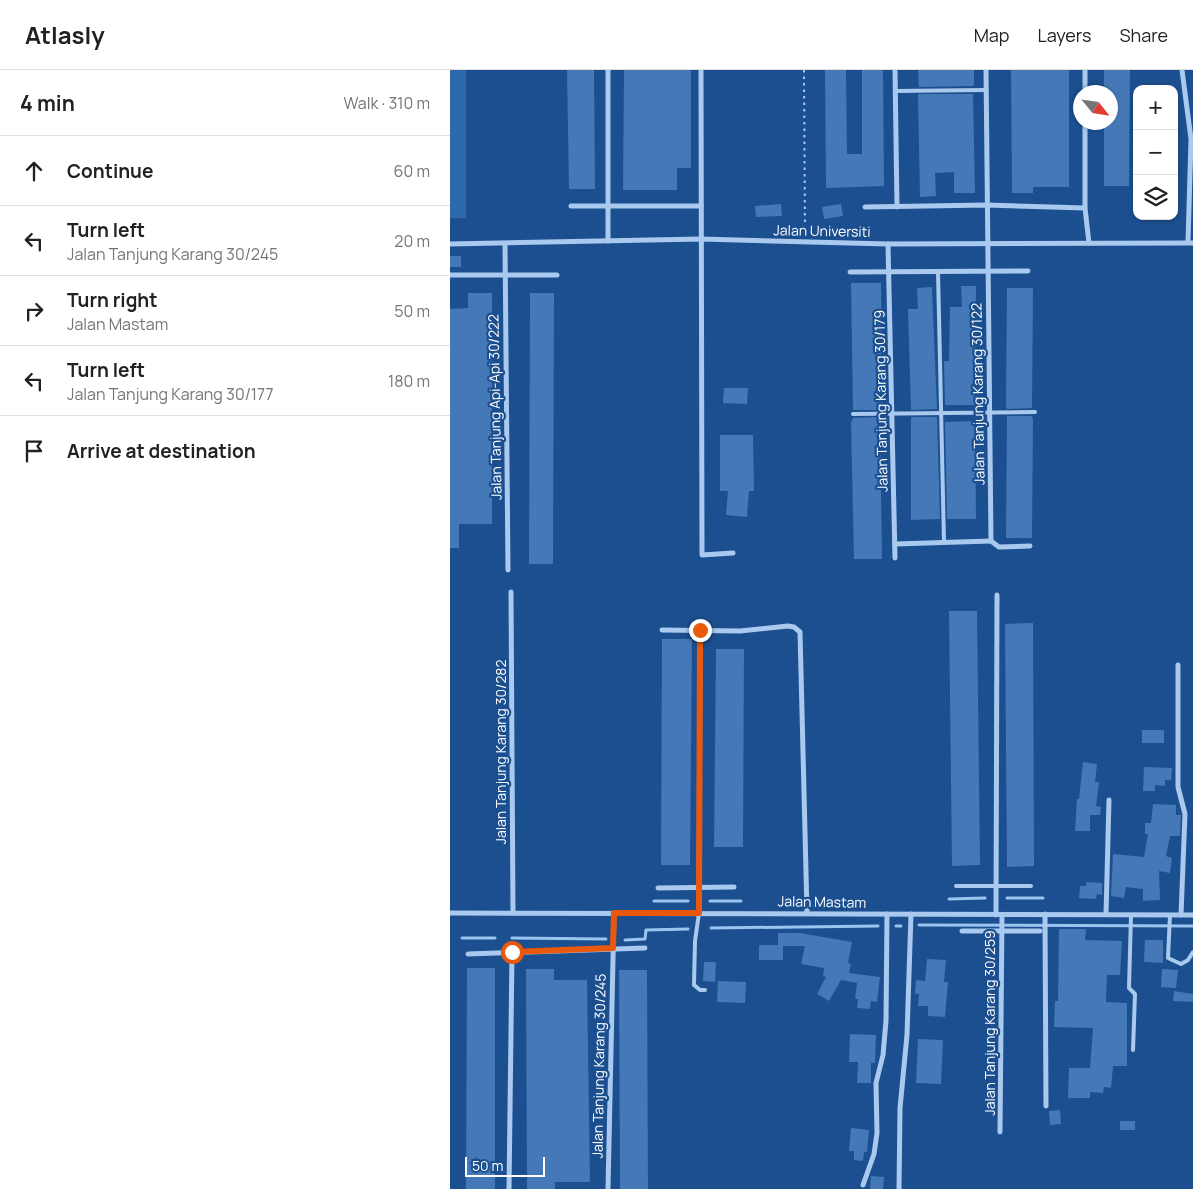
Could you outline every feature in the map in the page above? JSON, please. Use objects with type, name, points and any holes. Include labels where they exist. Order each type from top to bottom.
[{"type":"street","points":[[608,70],[608,241]]},
{"type":"street","points":[[701,70],[702,555],[733,554]]},
{"type":"street","points":[[895,70],[897,207]]},
{"type":"street","name":"Jalan Tanjung Karang 30/122","points":[[986,70],[987,271],[992,543]]},
{"type":"street","points":[[1084,70],[1085,85]]},
{"type":"street","points":[[1182,70],[1191,140],[1190,242]]},
{"type":"street","points":[[1085,130],[1085,208],[1089,243]]},
{"type":"street","points":[[865,208],[988,205],[1085,208]]},
{"type":"street","points":[[571,206],[701,206]]},
{"type":"street","name":"Jalan Universiti","points":[[450,244],[701,239],[888,244],[1190,242]]},
{"type":"street","name":"Jalan Tanjung Api-Api 30/222","points":[[505,244],[508,570]]},
{"type":"street","name":"Jalan Tanjung Karang 30/179","points":[[888,244],[895,558]]},
{"type":"street","points":[[850,272],[1028,271]]},
{"type":"street","points":[[450,275],[557,275]]},
{"type":"street","points":[[895,544],[944,542],[992,543],[1007,547],[1030,546]]},
{"type":"street","name":"Jalan Tanjung Karang 30/282","points":[[512,592],[514,913]]},
{"type":"street","name":"Jalan Tanjung Karang 30/259","points":[[996,595],[996,886],[1002,931],[1000,1132]]},
{"type":"street","points":[[662,630],[740,631],[788,626],[794,627],[800,632],[807,912]]},
{"type":"street","points":[[699,913],[700,630]]},
{"type":"street","points":[[1178,664],[1178,787],[1185,814],[1181,915]]},
{"type":"street","points":[[1106,914],[1109,800]]},
{"type":"street","points":[[658,888],[734,887]]},
{"type":"street","name":"Jalan Mastam","points":[[450,912],[807,912],[1045,916],[1106,914],[1193,915]]},
{"type":"street","name":"Jalan Tanjung Karang 30/245","points":[[608,1189],[614,913]]},
{"type":"street","points":[[863,1184],[874,1154],[877,1133],[876,1083],[883,1055],[886,1021],[887,914]]},
{"type":"street","points":[[899,1189],[900,1108],[907,1035],[911,914]]},
{"type":"street","points":[[1045,916],[1043,932],[1046,1106]]},
{"type":"street","points":[[962,931],[1043,932]]},
{"type":"street","points":[[468,954],[644,948]]},
{"type":"street","points":[[509,1189],[512,952]]},
{"type":"lane","points":[[895,91],[985,90]]},
{"type":"lane","points":[[938,272],[944,542]]},
{"type":"lane","points":[[853,414],[1035,412]]},
{"type":"lane","points":[[956,886],[1031,886]]},
{"type":"lane","points":[[699,913],[695,941],[694,985],[700,990],[705,990]]},
{"type":"lane","points":[[1131,914],[1129,988],[1135,994],[1133,1050]]},
{"type":"lane","points":[[1170,915],[1171,933],[1168,958],[1180,964],[1184,963],[1193,952]]},
{"type":"path","points":[[804,70],[805,242]]},
{"type":"shaded area","points":[[450,70],[466,70],[466,218],[450,218]]},
{"type":"building","points":[[567,70],[594,70],[595,189],[569,189]]},
{"type":"building","points":[[624,70],[691,70],[691,168],[677,168],[677,190],[623,190]]},
{"type":"building","points":[[825,70],[846,70],[847,154],[862,154],[862,70],[883,70],[884,186],[826,188]]},
{"type":"building","points":[[918,70],[974,70],[974,85],[919,87]]},
{"type":"building","points":[[1011,70],[1069,70],[1069,187],[1033,187],[1033,193],[1012,193]]},
{"type":"building","points":[[1104,70],[1130,70],[1129,186],[1104,186],[1104,130],[1118,130],[1118,85],[1104,85]]},
{"type":"building","points":[[918,94],[973,94],[975,193],[954,193],[954,172],[935,173],[936,196],[920,197]]},
{"type":"building","points":[[781,204],[782,216],[756,217],[755,206]]},
{"type":"building","points":[[841,204],[843,216],[824,219],[822,207]]},
{"type":"building","points":[[450,256],[461,256],[461,267],[450,267]]},
{"type":"building","points":[[851,283],[881,283],[883,408],[880,408],[880,410],[853,410]]},
{"type":"building","points":[[961,286],[976,286],[975,405],[945,405],[944,361],[949,361],[950,307],[962,307]]},
{"type":"building","points":[[932,287],[937,409],[911,410],[908,309],[918,309],[917,288]]},
{"type":"building","points":[[1007,288],[1033,288],[1032,408],[1007,409],[1006,406]]},
{"type":"building","points":[[468,293],[492,293],[492,524],[459,524],[459,548],[450,548],[450,309],[468,308]]},
{"type":"building","points":[[530,293],[554,293],[553,564],[529,564]]},
{"type":"building","points":[[724,388],[748,388],[747,404],[723,403]]},
{"type":"building","points":[[1007,416],[1032,416],[1033,420],[1032,538],[1006,538]]},
{"type":"building","points":[[880,417],[882,559],[854,559],[851,423],[853,418]]},
{"type":"building","points":[[911,417],[937,417],[940,519],[911,520]]},
{"type":"building","points":[[975,421],[976,519],[947,519],[945,422]]},
{"type":"building","points":[[720,435],[753,435],[754,491],[749,491],[747,517],[726,515],[728,491],[720,491]]},
{"type":"building","points":[[949,611],[977,611],[980,865],[952,866]]},
{"type":"building","points":[[1033,623],[1034,866],[1007,867],[1005,624]]},
{"type":"building","points":[[662,639],[692,639],[690,865],[661,865]]},
{"type":"building","points":[[716,649],[744,649],[743,847],[714,847]]},
{"type":"building","points":[[1142,730],[1164,730],[1164,743],[1142,743]]},
{"type":"building","points":[[1083,762],[1097,764],[1095,782],[1099,782],[1096,806],[1101,807],[1100,815],[1090,815],[1090,831],[1075,831],[1077,799],[1079,799]]},
{"type":"building","points":[[1144,767],[1172,768],[1171,780],[1165,780],[1165,786],[1155,785],[1155,791],[1143,791]]},
{"type":"building","points":[[1153,804],[1176,805],[1176,815],[1181,815],[1180,836],[1170,836],[1166,856],[1172,858],[1170,873],[1159,871],[1160,900],[1143,901],[1143,889],[1126,887],[1124,898],[1111,896],[1113,854],[1144,857],[1148,834],[1145,834],[1145,823],[1151,823]]},
{"type":"building","points":[[1086,882],[1102,883],[1102,895],[1097,894],[1096,899],[1079,898],[1080,886],[1086,886]]},
{"type":"building","points":[[1059,929],[1086,929],[1085,940],[1122,941],[1120,975],[1107,975],[1106,1002],[1127,1003],[1127,1066],[1113,1066],[1111,1088],[1104,1087],[1103,1093],[1090,1092],[1090,1098],[1068,1098],[1069,1068],[1090,1068],[1093,1028],[1054,1027],[1055,1001],[1058,1001]]},
{"type":"building","points":[[778,933],[800,933],[852,942],[848,963],[851,964],[849,973],[880,977],[877,1002],[871,1001],[870,1009],[857,1008],[858,999],[855,999],[857,983],[841,980],[829,1001],[817,994],[826,977],[823,976],[824,968],[801,964],[805,946],[783,946],[783,960],[759,960],[759,945],[778,945]]},
{"type":"building","points":[[1145,940],[1163,940],[1163,963],[1144,962]]},
{"type":"building","points":[[927,959],[946,960],[944,982],[948,982],[945,1017],[928,1016],[928,1006],[918,1006],[919,994],[915,994],[916,980],[925,981]]},
{"type":"building","points":[[704,962],[716,962],[715,982],[703,981]]},
{"type":"building","points":[[467,968],[495,968],[495,1189],[466,1189]]},
{"type":"building","points":[[526,969],[554,969],[554,980],[587,980],[590,1182],[555,1182],[555,1189],[527,1189]]},
{"type":"building","points":[[1162,969],[1178,970],[1176,988],[1161,987]]},
{"type":"building","points":[[619,970],[647,970],[648,1189],[620,1189]]},
{"type":"building","points":[[718,981],[746,982],[745,1003],[717,1002]]},
{"type":"building","points":[[1174,991],[1193,994],[1193,1002],[1173,1001]]},
{"type":"building","points":[[850,1034],[876,1035],[875,1063],[871,1063],[871,1083],[857,1083],[858,1062],[849,1062]]},
{"type":"building","points":[[918,1039],[943,1040],[941,1084],[916,1083]]},
{"type":"building","points":[[1060,1110],[1061,1124],[1050,1125],[1049,1111]]},
{"type":"building","points":[[1120,1121],[1135,1121],[1135,1130],[1120,1130]]},
{"type":"building","points":[[851,1128],[869,1130],[867,1152],[864,1152],[863,1161],[854,1160],[854,1151],[849,1151]]},
{"type":"building","points":[[871,1176],[884,1177],[883,1189],[870,1189]]},
{"type":"waterway","points":[[949,899],[985,898]]},
{"type":"waterway","points":[[1007,898],[1043,898]]},
{"type":"waterway","points":[[654,901],[688,901]]},
{"type":"waterway","points":[[710,901],[741,901]]},
{"type":"waterway","points":[[919,925],[1193,926]]},
{"type":"waterway","points":[[711,928],[878,926]]},
{"type":"waterway","points":[[896,926],[901,926]]},
{"type":"waterway","points":[[625,940],[645,939],[646,930],[688,929]]},
{"type":"waterway","points":[[462,938],[495,938]]},
{"type":"waterway","points":[[512,938],[606,939]]},
{"type":"route","points":[[512,952],[613,948],[614,913],[699,913],[700,630]]}]
